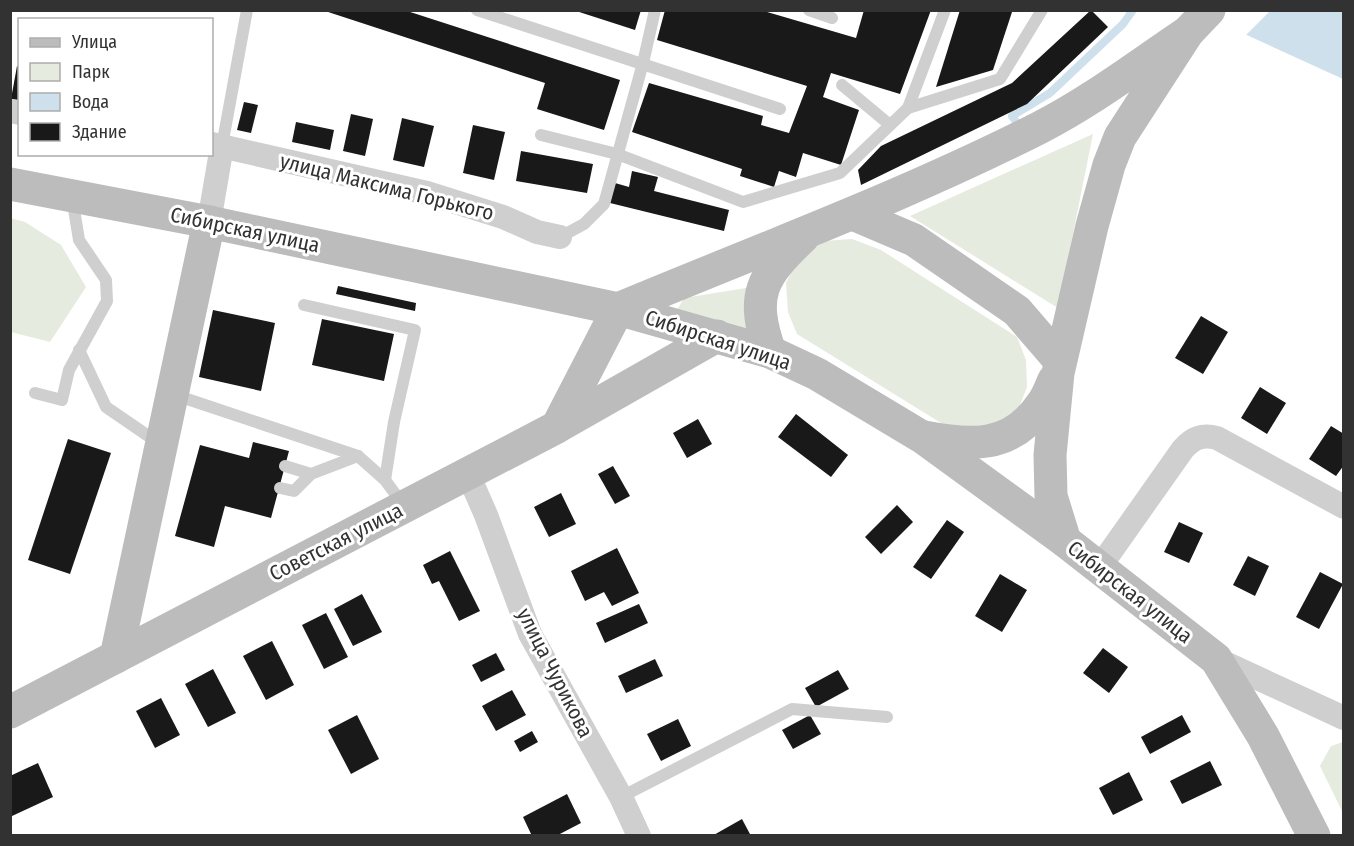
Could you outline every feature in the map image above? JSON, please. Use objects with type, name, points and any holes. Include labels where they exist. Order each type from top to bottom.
[{"type":"street","points":[[557,427],[618,309],[853,214],[1040,127],[1077,106],[1199,21]]},
{"type":"street","points":[[1065,541],[1051,496],[1050,455],[1059,367],[1092,226],[1109,165],[1120,137],[1199,21]]},
{"type":"street","points":[[116,657],[208,222],[217,145]]},
{"type":"street","name":"улица Максима Горького","points":[[217,145],[427,193],[502,216],[537,232],[560,237]]},
{"type":"street","name":"Сибирская улица","points":[[10,184],[208,222],[618,309],[770,352],[817,374],[922,436],[1065,541],[1216,659],[1263,736],[1314,836]]},
{"type":"street","points":[[853,214],[914,240],[1017,311],[1059,367]]},
{"type":"street","points":[[770,352],[761,326],[760,298],[777,262],[811,230]]},
{"type":"street","name":"Советская улица","points":[[10,712],[557,427],[717,336]]},
{"type":"street","points":[[922,436],[959,444],[984,442],[1006,436],[1023,425],[1041,405],[1059,367]]},
{"type":"street","points":[[1099,568],[1183,449],[1199,436],[1217,438],[1344,507]]},
{"type":"street","name":"улица Чурикова","points":[[468,474],[486,515],[530,634],[621,797],[639,836]]},
{"type":"street","points":[[1216,659],[1344,718]]},
{"type":"lane","points":[[217,145],[247,10]]},
{"type":"lane","points":[[477,10],[780,109]]},
{"type":"lane","points":[[560,237],[584,224],[603,204],[643,63],[655,10]]},
{"type":"lane","points":[[809,10],[832,18]]},
{"type":"lane","points":[[908,108],[945,10]]},
{"type":"lane","points":[[541,135],[616,154],[743,202],[840,173],[908,108],[1000,79],[1042,10]]},
{"type":"lane","points":[[842,85],[890,125]]},
{"type":"lane","points":[[35,393],[62,400],[69,370],[107,301],[106,280],[79,240],[72,196]]},
{"type":"lane","points":[[304,305],[415,330],[394,422],[386,480]]},
{"type":"lane","points":[[79,350],[106,406],[161,444]]},
{"type":"lane","points":[[171,393],[358,456],[386,480],[405,507]]},
{"type":"lane","points":[[280,488],[294,491],[311,474],[358,456]]},
{"type":"lane","points":[[285,466],[311,474]]},
{"type":"lane","points":[[621,797],[792,709],[886,717]]},
{"type":"green space","points":[[1093,134],[1058,308],[910,216]]},
{"type":"green space","points":[[10,218],[25,222],[61,245],[86,287],[50,342],[11,332]]},
{"type":"green space","points":[[852,239],[881,250],[1017,337],[1026,360],[1027,387],[1018,410],[996,427],[954,431],[797,334],[788,312],[786,283],[798,259],[824,241]]},
{"type":"green space","points":[[746,288],[753,332],[677,310],[684,298]]},
{"type":"green space","points":[[1344,742],[1343,813],[1320,766],[1331,746]]},
{"type":"water","points":[[1194,11],[1343,11],[1343,79]]},
{"type":"pier","points":[[1191,10],[1270,11],[1244,37]]},
{"type":"building","points":[[322,10],[404,10],[620,80],[604,130],[537,109],[545,83]]},
{"type":"building","points":[[573,10],[641,10],[635,30]]},
{"type":"building","points":[[665,10],[760,10],[856,38],[864,10],[931,10],[900,94],[831,73],[823,97],[859,110],[841,165],[803,153],[796,177],[779,171],[774,187],[740,176],[742,169],[632,132],[649,83],[763,116],[761,125],[789,133],[807,86],[657,40]]},
{"type":"building","points":[[960,10],[1012,12],[993,70],[936,87]]},
{"type":"building","points":[[1091,10],[1108,27],[1027,104],[861,185],[858,170],[881,146],[1012,83]]},
{"type":"building","points":[[17,66],[18,100],[11,99]]},
{"type":"building","points":[[244,102],[258,105],[251,133],[237,130]]},
{"type":"building","points":[[351,114],[373,119],[365,156],[343,151]]},
{"type":"building","points":[[402,118],[434,126],[424,167],[393,160]]},
{"type":"building","points":[[296,122],[334,130],[330,150],[292,142]]},
{"type":"building","points":[[473,125],[505,132],[494,180],[463,173]]},
{"type":"building","points":[[521,151],[593,164],[587,193],[516,181]]},
{"type":"building","points":[[632,171],[658,177],[654,191],[729,210],[724,231],[610,203],[615,183],[629,187]]},
{"type":"building","points":[[338,286],[416,303],[415,311],[336,294]]},
{"type":"building","points":[[213,310],[275,323],[261,391],[199,377]]},
{"type":"building","points":[[1201,316],[1228,332],[1203,374],[1175,358]]},
{"type":"building","points":[[322,319],[394,334],[384,381],[312,365]]},
{"type":"building","points":[[1260,387],[1286,403],[1267,434],[1241,418]]},
{"type":"building","points":[[796,414],[848,455],[831,477],[778,437]]},
{"type":"building","points":[[698,419],[712,444],[687,458],[673,433]]},
{"type":"building","points":[[1331,426],[1344,434],[1344,465],[1336,476],[1309,459]]},
{"type":"building","points":[[68,439],[111,453],[70,574],[28,560]]},
{"type":"building","points":[[253,442],[289,451],[271,518],[225,506],[214,547],[175,536],[200,445],[249,458]]},
{"type":"building","points":[[613,466],[630,496],[615,504],[598,474]]},
{"type":"building","points":[[561,493],[576,524],[549,537],[534,507]]},
{"type":"building","points":[[897,505],[913,522],[881,554],[865,537]]},
{"type":"building","points":[[947,520],[964,532],[931,579],[913,567]]},
{"type":"building","points":[[1179,522],[1203,533],[1189,563],[1164,552]]},
{"type":"building","points":[[617,548],[639,593],[612,606],[604,592],[585,601],[571,571]]},
{"type":"building","points":[[450,551],[480,611],[459,621],[439,581],[432,584],[423,565]]},
{"type":"building","points":[[1248,556],[1269,566],[1255,596],[1233,585]]},
{"type":"building","points":[[1320,572],[1343,584],[1319,629],[1296,617]]},
{"type":"building","points":[[1000,574],[1027,590],[1002,632],[975,616]]},
{"type":"building","points":[[362,594],[382,632],[353,646],[334,609]]},
{"type":"building","points":[[639,604],[648,623],[605,643],[596,623]]},
{"type":"building","points":[[326,613],[348,657],[324,669],[302,625]]},
{"type":"building","points":[[272,641],[294,685],[266,700],[243,656]]},
{"type":"building","points":[[1103,648],[1128,667],[1109,693],[1083,673]]},
{"type":"building","points":[[496,653],[505,670],[481,682],[472,665]]},
{"type":"building","points":[[655,659],[663,676],[626,693],[618,676]]},
{"type":"building","points":[[213,669],[236,713],[208,727],[185,684]]},
{"type":"building","points":[[838,670],[849,689],[816,707],[805,688]]},
{"type":"building","points":[[512,690],[526,715],[496,731],[482,706]]},
{"type":"building","points":[[161,698],[180,735],[155,748],[136,711]]},
{"type":"building","points":[[357,715],[379,759],[351,774],[328,730]]},
{"type":"building","points":[[810,715],[821,734],[793,749],[782,730]]},
{"type":"building","points":[[1182,715],[1191,732],[1150,754],[1141,737]]},
{"type":"building","points":[[678,719],[691,746],[661,761],[647,734]]},
{"type":"building","points":[[532,731],[538,742],[520,752],[514,741]]},
{"type":"building","points":[[1210,761],[1222,785],[1182,804],[1170,781]]},
{"type":"building","points":[[38,763],[53,797],[12,816],[10,776]]},
{"type":"building","points":[[1129,772],[1143,800],[1113,815],[1099,788]]},
{"type":"building","points":[[567,794],[581,823],[556,836],[532,836],[523,817]]},
{"type":"building","points":[[742,819],[751,836],[712,836]]},
{"type":"waterway","points":[[1021,128],[1012,116],[1050,93],[1123,24],[1133,10]]}]
